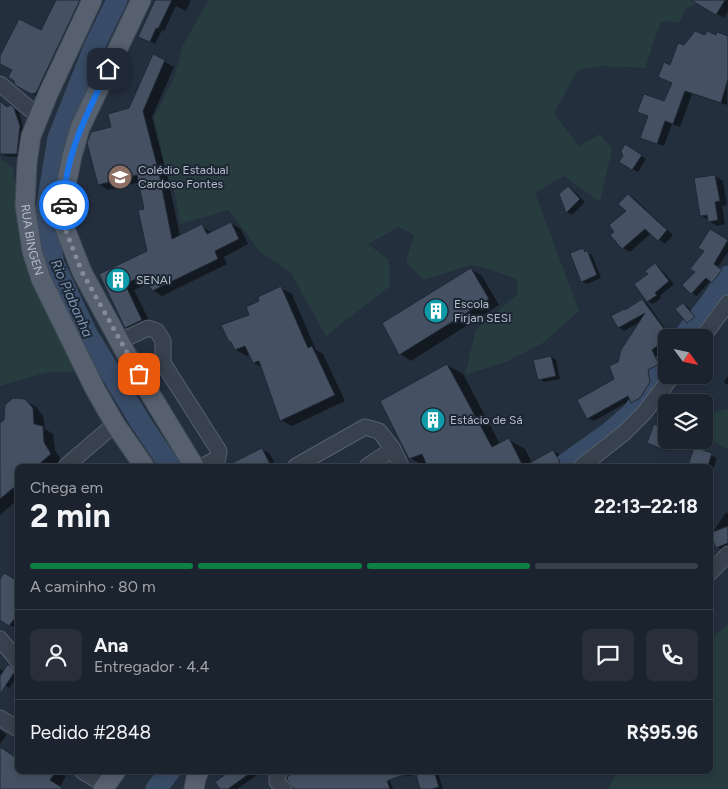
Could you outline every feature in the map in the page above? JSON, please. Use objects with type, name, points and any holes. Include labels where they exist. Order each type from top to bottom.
[{"type":"main road","name":"RUA BINGEN","points":[[92,0],[38,116],[31,136],[26,163],[25,205],[32,251],[41,279],[73,346],[115,424],[143,464]]},
{"type":"main road","points":[[141,0],[80,128],[72,156],[64,200],[64,226],[82,272],[120,341],[193,464]]},
{"type":"main road","points":[[194,789],[198,774]]},
{"type":"street","points":[[0,84],[38,116]]},
{"type":"street","points":[[709,329],[728,303]]},
{"type":"street","points":[[120,341],[148,328],[157,331],[163,341],[163,363],[220,451],[218,458],[207,464]]},
{"type":"street","points":[[585,464],[624,433],[644,413],[666,384]]},
{"type":"street","points":[[68,464],[115,424]]},
{"type":"street","points":[[300,464],[365,428],[379,431],[393,449],[400,464]]},
{"type":"street","points":[[369,464],[393,449]]},
{"type":"street","points":[[713,570],[728,554]]},
{"type":"street","points":[[0,639],[15,657]]},
{"type":"street","points":[[0,718],[15,727]]},
{"type":"street","points":[[89,774],[109,782]]},
{"type":"street","points":[[279,774],[277,782],[284,789]]},
{"type":"green space","points":[[209,0],[707,0],[685,9],[679,23],[661,21],[645,68],[603,66],[578,70],[554,113],[579,146],[600,134],[612,149],[600,202],[564,176],[535,193],[579,311],[543,343],[508,361],[465,375],[476,329],[518,294],[517,279],[471,265],[423,280],[406,262],[414,235],[399,227],[368,244],[389,260],[390,286],[326,336],[291,273],[259,251],[229,210],[180,224],[175,194],[165,168],[154,117],[174,78],[183,45]]},
{"type":"green space","points":[[0,158],[13,168],[24,259],[76,372],[49,372],[0,386]]},
{"type":"green space","points":[[728,409],[728,449],[713,442],[713,412]]},
{"type":"green space","points":[[728,624],[728,789],[608,789],[616,774],[713,774],[713,637]]},
{"type":"building","points":[[56,0],[80,0],[36,93],[31,94],[15,85],[14,81],[8,77],[12,70],[0,64],[0,56],[19,19],[41,30]]},
{"type":"building","points":[[155,0],[172,0],[150,42],[138,37]]},
{"type":"building","points":[[691,0],[725,0],[716,15]]},
{"type":"building","points":[[695,31],[705,35],[707,31],[716,35],[717,32],[728,36],[728,79],[721,103],[685,91],[673,124],[665,121],[657,144],[640,138],[648,116],[637,112],[644,94],[664,101],[672,83],[658,77],[664,62],[670,65],[678,43],[684,45]]},
{"type":"building","points":[[153,54],[165,60],[143,111],[159,173],[172,239],[202,224],[207,234],[231,222],[239,239],[215,251],[218,259],[152,291],[144,275],[125,284],[142,320],[125,328],[99,274],[147,251],[138,210],[144,209],[137,175],[98,185],[87,143],[91,132],[111,127],[108,114],[129,108]]},
{"type":"building","points":[[0,101],[7,107],[11,105],[14,108],[20,126],[17,154],[0,154]]},
{"type":"building","points":[[625,144],[642,155],[632,170],[619,162],[623,156],[621,151]]},
{"type":"building","points":[[715,175],[720,201],[715,202],[718,220],[708,222],[707,215],[700,216],[694,178]]},
{"type":"building","points":[[568,186],[580,199],[566,213],[559,194]]},
{"type":"building","points":[[628,194],[667,230],[658,241],[645,229],[622,249],[610,235],[614,232],[609,225],[626,211],[618,204]]},
{"type":"building","points":[[710,229],[728,240],[714,264],[722,270],[712,283],[706,278],[691,294],[682,285],[695,272],[690,269],[704,251],[698,248]]},
{"type":"building","points":[[583,248],[585,252],[587,250],[597,275],[581,282],[570,253]]},
{"type":"building","points":[[655,263],[669,281],[655,293],[657,295],[647,302],[634,284],[648,274],[645,271]]},
{"type":"building","name":"Escola Firjan SESI","points":[[471,268],[489,299],[399,355],[382,323]]},
{"type":"building","points":[[281,286],[308,348],[312,346],[335,395],[280,421],[259,361],[253,363],[245,346],[235,350],[221,325],[249,315],[246,307],[259,301],[258,297]]},
{"type":"building","points":[[642,299],[664,329],[658,329],[658,345],[652,350],[658,365],[648,370],[650,382],[640,398],[631,403],[628,396],[587,419],[577,400],[614,379],[609,366],[618,362],[621,350],[645,313],[618,328],[611,316]]},
{"type":"building","points":[[683,303],[695,317],[687,323],[675,309]]},
{"type":"building","points":[[551,356],[556,376],[538,380],[533,360]]},
{"type":"building","name":"Estácio de Sá","points":[[447,364],[492,447],[509,438],[522,464],[426,464],[422,454],[409,459],[380,401]]},
{"type":"building","points":[[13,398],[25,399],[33,408],[34,424],[43,426],[44,442],[51,454],[39,464],[15,464],[15,486],[0,499],[0,423],[4,420],[5,405]]},
{"type":"building","points":[[654,424],[658,426],[658,447],[647,443]]},
{"type":"building","points":[[262,448],[270,464],[230,464]]},
{"type":"building","points":[[693,449],[712,453],[709,464],[689,464]]},
{"type":"building","points":[[553,450],[560,462],[556,464],[528,464]]},
{"type":"building","points":[[728,526],[728,543],[716,548],[713,540],[713,532]]},
{"type":"building","points":[[4,573],[15,579],[15,618],[9,626],[0,620],[0,579]]},
{"type":"building","points":[[8,664],[15,669],[0,694],[0,676]]},
{"type":"building","points":[[0,747],[15,757],[15,774],[54,774],[50,780],[64,789],[0,789]]},
{"type":"building","points":[[226,774],[249,774],[228,789],[220,789],[215,782]]},
{"type":"building","points":[[292,774],[406,774],[387,781],[390,789],[294,789],[287,779]]},
{"type":"building","points":[[416,774],[435,774],[439,787],[420,789]]},
{"type":"waterway","name":"Rio Piabanha","points":[[117,0],[94,47],[58,138],[45,217],[54,264],[86,332],[141,423],[169,464]]},
{"type":"waterway","points":[[689,329],[728,276]]},
{"type":"waterway","points":[[565,464],[610,432],[633,412],[658,373]]},
{"type":"waterway","name":"Rio Piabanha","points":[[156,789],[168,774]]},
{"type":"way so far","points":[[64,205],[64,226],[82,272],[139,374]]},
{"type":"place","name":"Colédio Estadual Cardoso Fontes","points":[[120,177]]},
{"type":"place","name":"SENAI","points":[[118,280]]},
{"type":"place","name":"Escola Firjan SESI","points":[[436,311]]},
{"type":"place","name":"Estácio de Sá","points":[[433,420]]},
{"type":"route","points":[[64,205],[72,156],[80,128],[108,69]]}]
